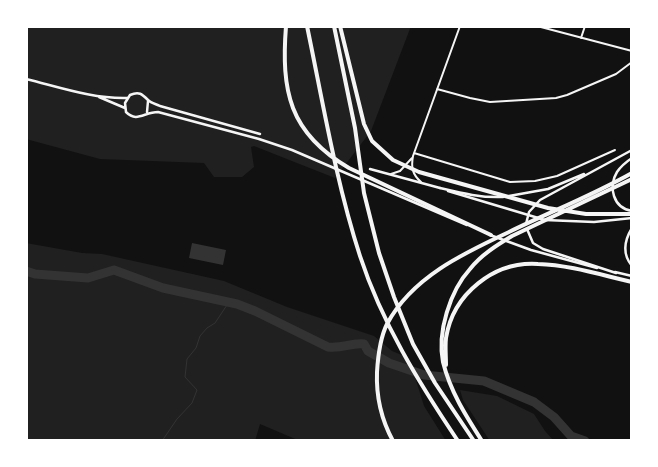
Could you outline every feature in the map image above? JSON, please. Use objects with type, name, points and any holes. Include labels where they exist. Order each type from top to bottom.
[{"type":"highway","points":[[286,26],[284,50],[286,87],[293,110],[303,128],[316,144],[330,158],[348,168],[491,235]]},
{"type":"highway","points":[[307,26],[327,122],[360,257],[377,299],[400,347],[425,393],[458,441]]},
{"type":"highway","points":[[334,26],[355,128],[364,192],[379,254],[413,344],[435,383],[474,441]]},
{"type":"highway","points":[[340,26],[364,124],[372,141],[385,155],[419,172],[548,208],[586,214],[632,212]]},
{"type":"highway","points":[[393,441],[377,397],[377,365],[380,345],[386,326],[394,312],[428,278],[469,250],[632,173]]},
{"type":"highway","points":[[482,441],[457,401],[446,369],[442,350],[445,320],[451,300],[469,269],[482,257],[512,236],[632,179]]},
{"type":"highway","points":[[446,369],[446,337],[450,322],[458,305],[467,293],[488,276],[514,266],[537,264],[556,266],[632,282]]},
{"type":"street","points":[[422,183],[415,177],[411,168],[413,154],[460,26]]},
{"type":"street","points":[[537,26],[632,51]]},
{"type":"street","points":[[581,38],[585,26]]},
{"type":"street","points":[[436,89],[490,102],[556,98],[567,96],[616,74],[632,62]]},
{"type":"street","points":[[26,79],[109,98],[126,98],[134,93],[143,94],[148,101],[160,106],[260,134]]},
{"type":"street","points":[[92,95],[124,108],[126,112],[134,117],[139,117],[147,112],[158,112],[292,150],[491,235],[551,256],[632,276]]},
{"type":"street","points":[[124,108],[126,98]]},
{"type":"street","points":[[147,112],[148,101]]},
{"type":"street","points":[[413,154],[510,182],[536,181],[557,176],[615,150]]},
{"type":"street","points":[[616,273],[543,249],[533,242],[526,227],[527,217],[535,203],[632,150]]},
{"type":"street","points":[[389,175],[400,171],[413,154]]},
{"type":"street","points":[[631,158],[616,174],[613,190],[616,200],[620,205],[632,212]]},
{"type":"street","points":[[440,188],[490,197],[517,195],[548,189],[599,167]]},
{"type":"street","points":[[370,169],[545,220],[594,222],[632,218]]},
{"type":"street","points":[[632,228],[626,237],[625,245],[625,252],[632,266]]},
{"type":"lane","points":[[632,242],[632,251]]},
{"type":"shaded area","points":[[26,26],[411,26],[371,131],[335,178],[254,146],[251,147],[254,167],[242,177],[214,177],[204,163],[100,159],[26,139]]},
{"type":"shaded area","points":[[26,243],[82,253],[102,254],[224,281],[287,307],[374,336],[392,351],[409,358],[424,406],[446,441],[300,441],[260,424],[255,441],[26,441]]},
{"type":"shaded area","points":[[192,243],[226,250],[223,265],[189,258]]},
{"type":"shaded area","points":[[460,390],[497,396],[534,414],[554,441],[490,441],[463,400]]},
{"type":"waterway","points":[[26,271],[35,274],[88,278],[114,270],[163,288],[237,304],[328,347],[364,344],[368,351],[389,363],[424,375],[484,381],[534,402],[554,417],[571,436],[585,441]]},
{"type":"waterway","points":[[162,441],[177,419],[192,403],[197,390],[185,377],[187,359],[196,348],[200,336],[215,323],[229,302]]}]
